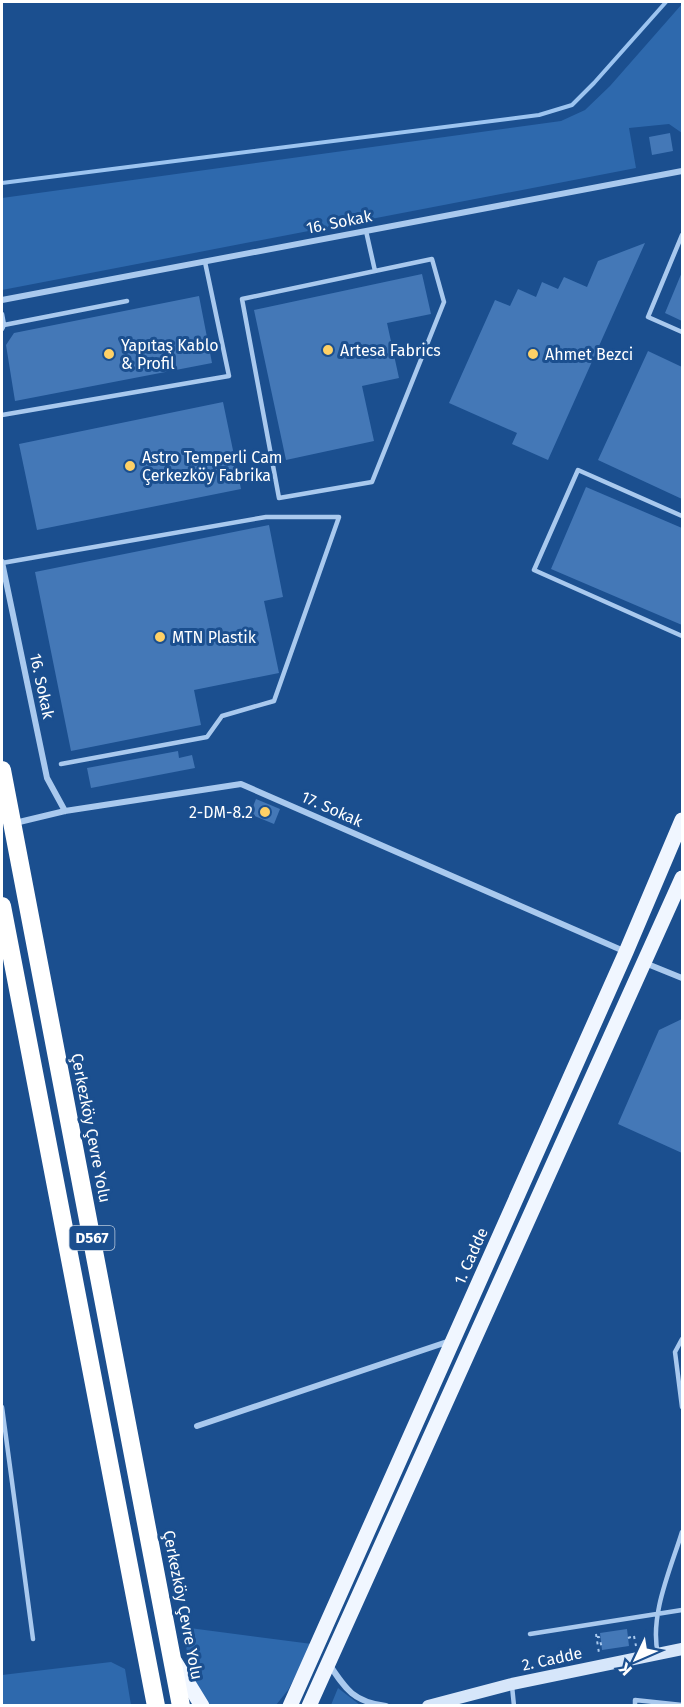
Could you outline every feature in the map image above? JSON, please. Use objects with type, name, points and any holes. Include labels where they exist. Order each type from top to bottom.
[{"type":"highway","name":"Çerkezköy Çevre Yolu","points":[[2,770],[182,1706]]},
{"type":"highway","name":"D567","points":[[2,906],[156,1706]]},
{"type":"main road","name":"1. Cadde","points":[[290,1706],[626,952],[682,820]]},
{"type":"main road","points":[[309,1706],[682,878]]},
{"type":"main road","points":[[174,1660],[202,1706]]},
{"type":"street","name":"16. Sokak","points":[[2,300],[682,171]]},
{"type":"street","name":"16. Sokak","points":[[2,563],[47,778],[66,810]]},
{"type":"street","name":"17. Sokak","points":[[12,824],[66,810],[241,784],[626,952]]},
{"type":"street","points":[[645,963],[682,978]]},
{"type":"street","points":[[197,1426],[453,1340]]},
{"type":"street","name":"2. Cadde","points":[[428,1706],[512,1683],[682,1649]]},
{"type":"street","points":[[328,1663],[341,1683],[352,1694],[367,1703],[386,1706]]},
{"type":"lane","points":[[366,231],[375,271]]},
{"type":"lane","points":[[682,235],[648,317],[682,332]]},
{"type":"lane","points":[[432,259],[444,302],[372,482],[279,498],[242,299],[375,271],[432,259]]},
{"type":"lane","points":[[2,415],[229,376],[205,262]]},
{"type":"lane","points":[[2,314],[3,327],[127,301]]},
{"type":"lane","points":[[682,516],[578,470],[534,570],[682,636]]},
{"type":"lane","points":[[2,563],[266,517],[339,517],[274,701],[222,716],[207,737],[61,764]]},
{"type":"lane","points":[[682,1339],[675,1352],[682,1407]]},
{"type":"lane","points":[[2,1407],[33,1640]]},
{"type":"lane","points":[[658,1654],[657,1614],[682,1532]]},
{"type":"lane","points":[[530,1634],[682,1610]]},
{"type":"lane","points":[[512,1683],[514,1706]]},
{"type":"lane","points":[[635,1706],[635,1700],[682,1705]]},
{"type":"path","points":[[600,1656],[597,1636],[602,1648]]},
{"type":"path","points":[[632,1637],[637,1649]]},
{"type":"shaded area","points":[[682,4],[682,133],[669,124],[629,128],[636,168],[2,290],[2,198],[561,121],[585,110],[610,86]]},
{"type":"shaded area","points":[[182,1627],[312,1644],[288,1690],[276,1705],[207,1705],[193,1681]]},
{"type":"shaded area","points":[[111,1662],[125,1669],[131,1705],[2,1705],[2,1675]]},
{"type":"shaded area","points":[[338,1688],[360,1705],[331,1705]]},
{"type":"building","points":[[670,133],[673,151],[652,155],[649,137]]},
{"type":"building","name":"Ahmet Bezci","points":[[645,243],[548,460],[512,444],[517,433],[449,403],[495,300],[510,306],[518,289],[536,297],[542,282],[558,289],[564,277],[587,287],[598,261]]},
{"type":"building","points":[[682,272],[682,321],[665,313]]},
{"type":"building","name":"Artesa Fabrics","points":[[422,274],[431,314],[387,323],[399,378],[362,386],[374,441],[286,460],[254,310]]},
{"type":"building","name":"Yapıtaş Kablo & Profil","points":[[199,296],[212,363],[15,401],[6,345],[14,333]]},
{"type":"building","points":[[648,351],[682,367],[682,499],[598,460]]},
{"type":"building","name":"Astro Temperli Cam Çerkezköy Fabrika","points":[[223,402],[241,489],[37,530],[19,444]]},
{"type":"building","points":[[586,487],[682,528],[682,625],[551,569]]},
{"type":"building","name":"MTN Plastik","points":[[269,525],[283,597],[264,601],[279,673],[194,690],[201,725],[71,751],[35,572]]},
{"type":"building","points":[[178,751],[179,758],[192,755],[195,768],[91,788],[87,768]]},
{"type":"building","name":"2-DM-8.2","points":[[256,799],[280,809],[274,824],[250,814]]},
{"type":"building","points":[[682,1019],[682,1153],[618,1124],[659,1030]]},
{"type":"building","points":[[627,1629],[629,1646],[602,1650],[600,1633]]},
{"type":"waterway","points":[[2,183],[539,115],[572,105],[666,2]]},
{"type":"place","name":"Artesa Fabrics","points":[[328,350]]},
{"type":"place","name":"Yapıtaş Kablo & Profil","points":[[109,354]]},
{"type":"place","name":"Ahmet Bezci","points":[[533,354]]},
{"type":"place","name":"Astro Temperli Cam Çerkezköy Fabrika","points":[[130,466]]},
{"type":"place","name":"MTN Plastik","points":[[160,637]]},
{"type":"place","name":"2-DM-8.2","points":[[265,812]]}]
